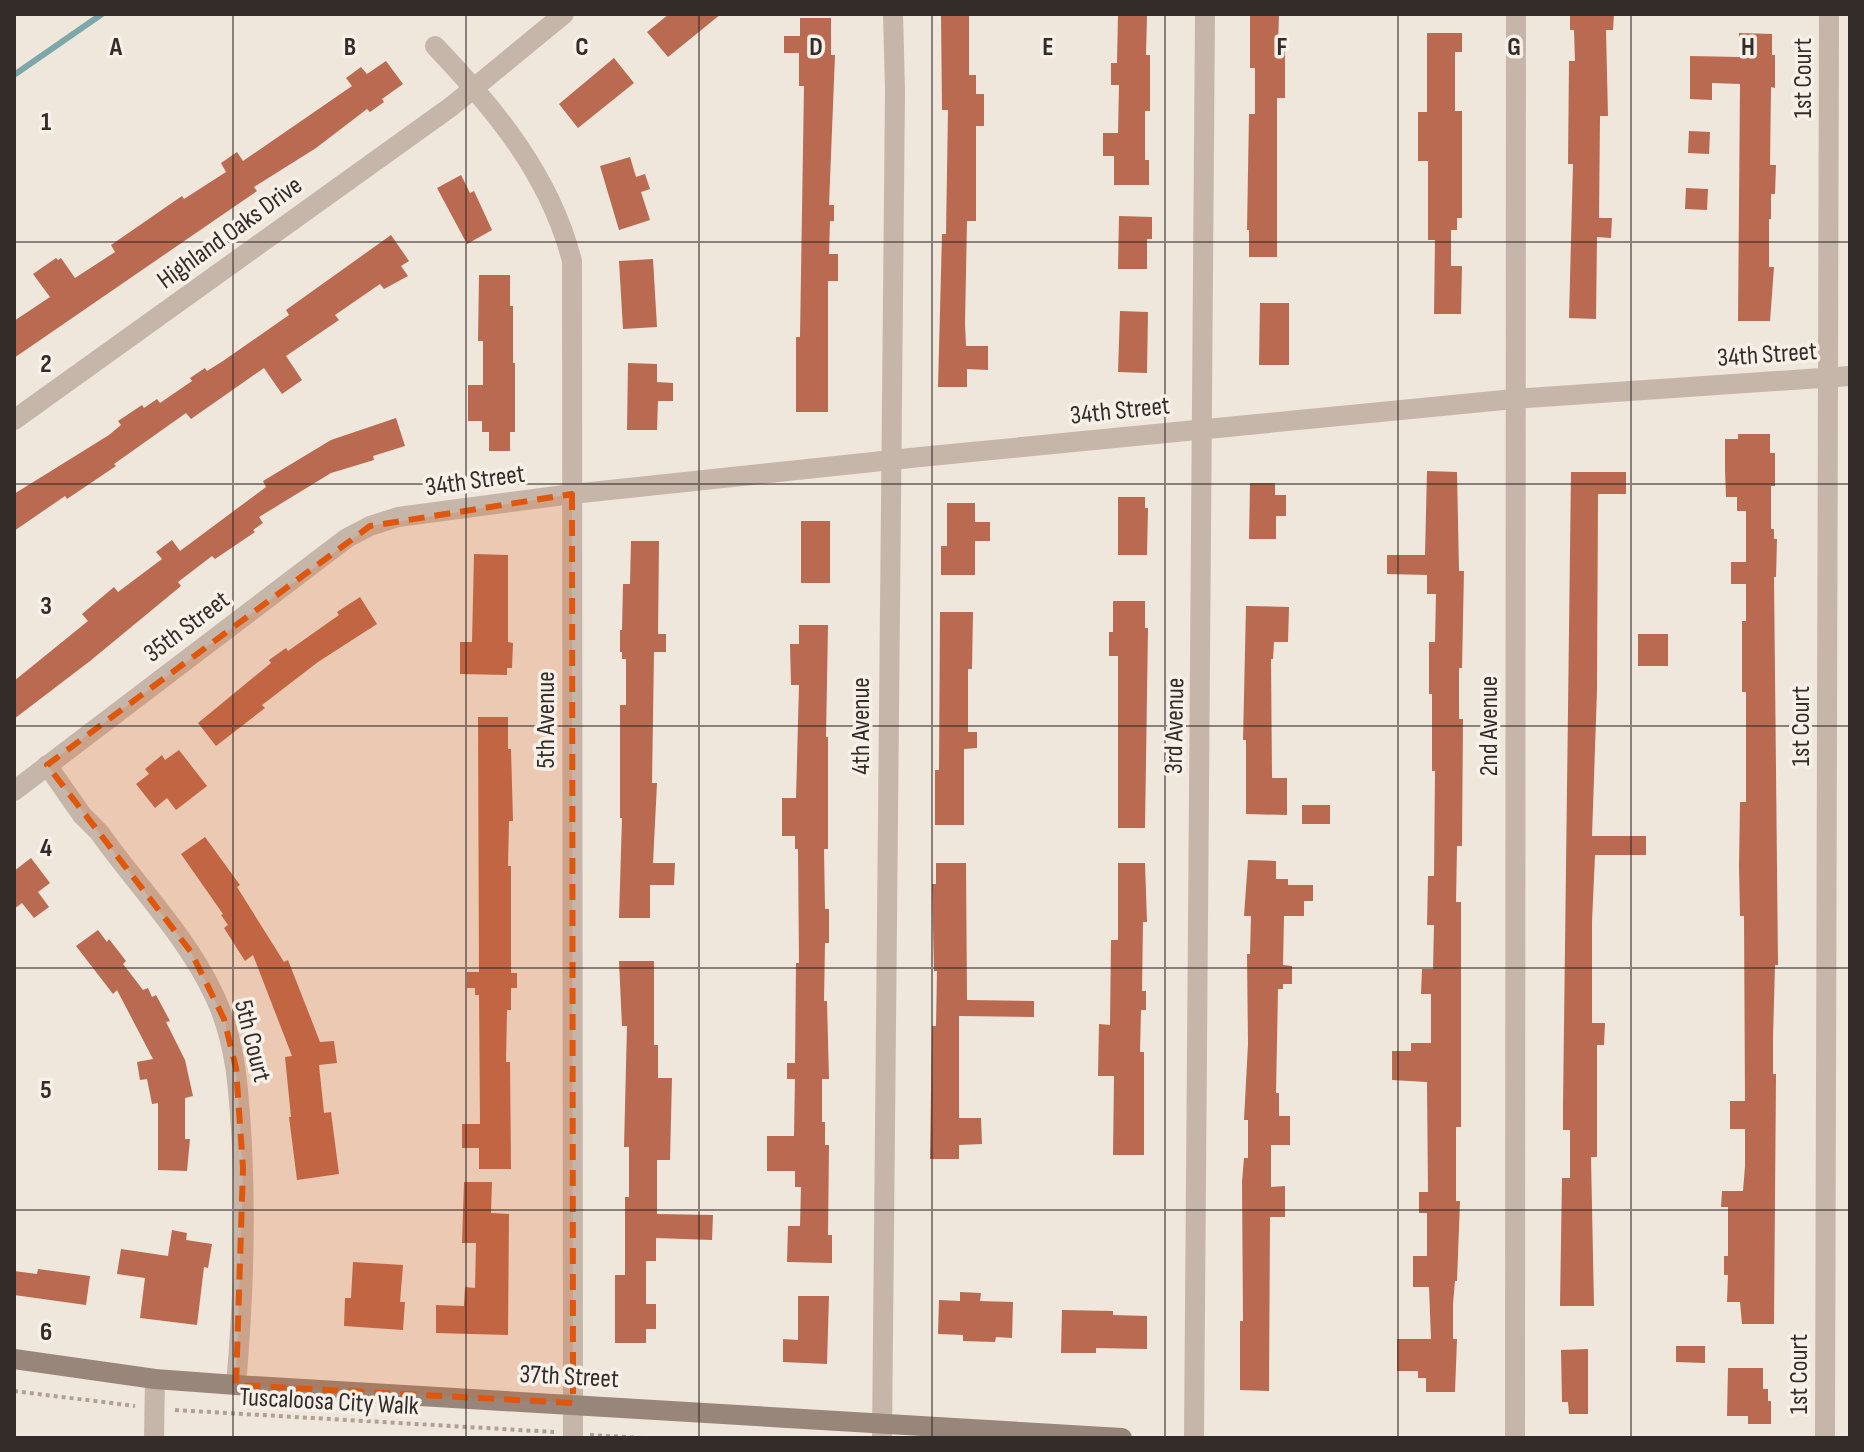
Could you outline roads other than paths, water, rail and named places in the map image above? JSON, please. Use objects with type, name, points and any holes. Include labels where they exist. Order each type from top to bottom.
[{"type":"street","name":"Highland Oaks Drive","points":[[14,420],[475,88],[564,14]]},
{"type":"street","name":"4th Avenue","points":[[882,1430],[895,90],[893,14]]},
{"type":"street","name":"3rd Avenue","points":[[1194,1438],[1205,14]]},
{"type":"street","name":"2nd Avenue","points":[[1515,1438],[1516,14]]},
{"type":"street","name":"1st Court","points":[[1825,1438],[1829,14]]},
{"type":"street","name":"5th Avenue","points":[[435,46],[475,88],[534,168],[547,190],[572,261],[573,1436]]},
{"type":"street","name":"34th Street","points":[[398,517],[572,494],[1204,429],[1514,399],[1850,376]]},
{"type":"street","name":"35th Street","points":[[14,791],[347,538],[398,517]]},
{"type":"street","name":"5th Court","points":[[47,765],[82,815],[99,832],[191,952],[215,996],[231,1043],[242,1118],[243,1168],[244,1295],[236,1385]]},
{"type":"street","name":"37th Street","points":[[14,1359],[155,1379],[236,1385],[573,1403],[882,1430],[1122,1438]]},
{"type":"street","points":[[154,1438],[155,1379]]},
{"type":"waterway","points":[[14,75],[102,14]]}]
